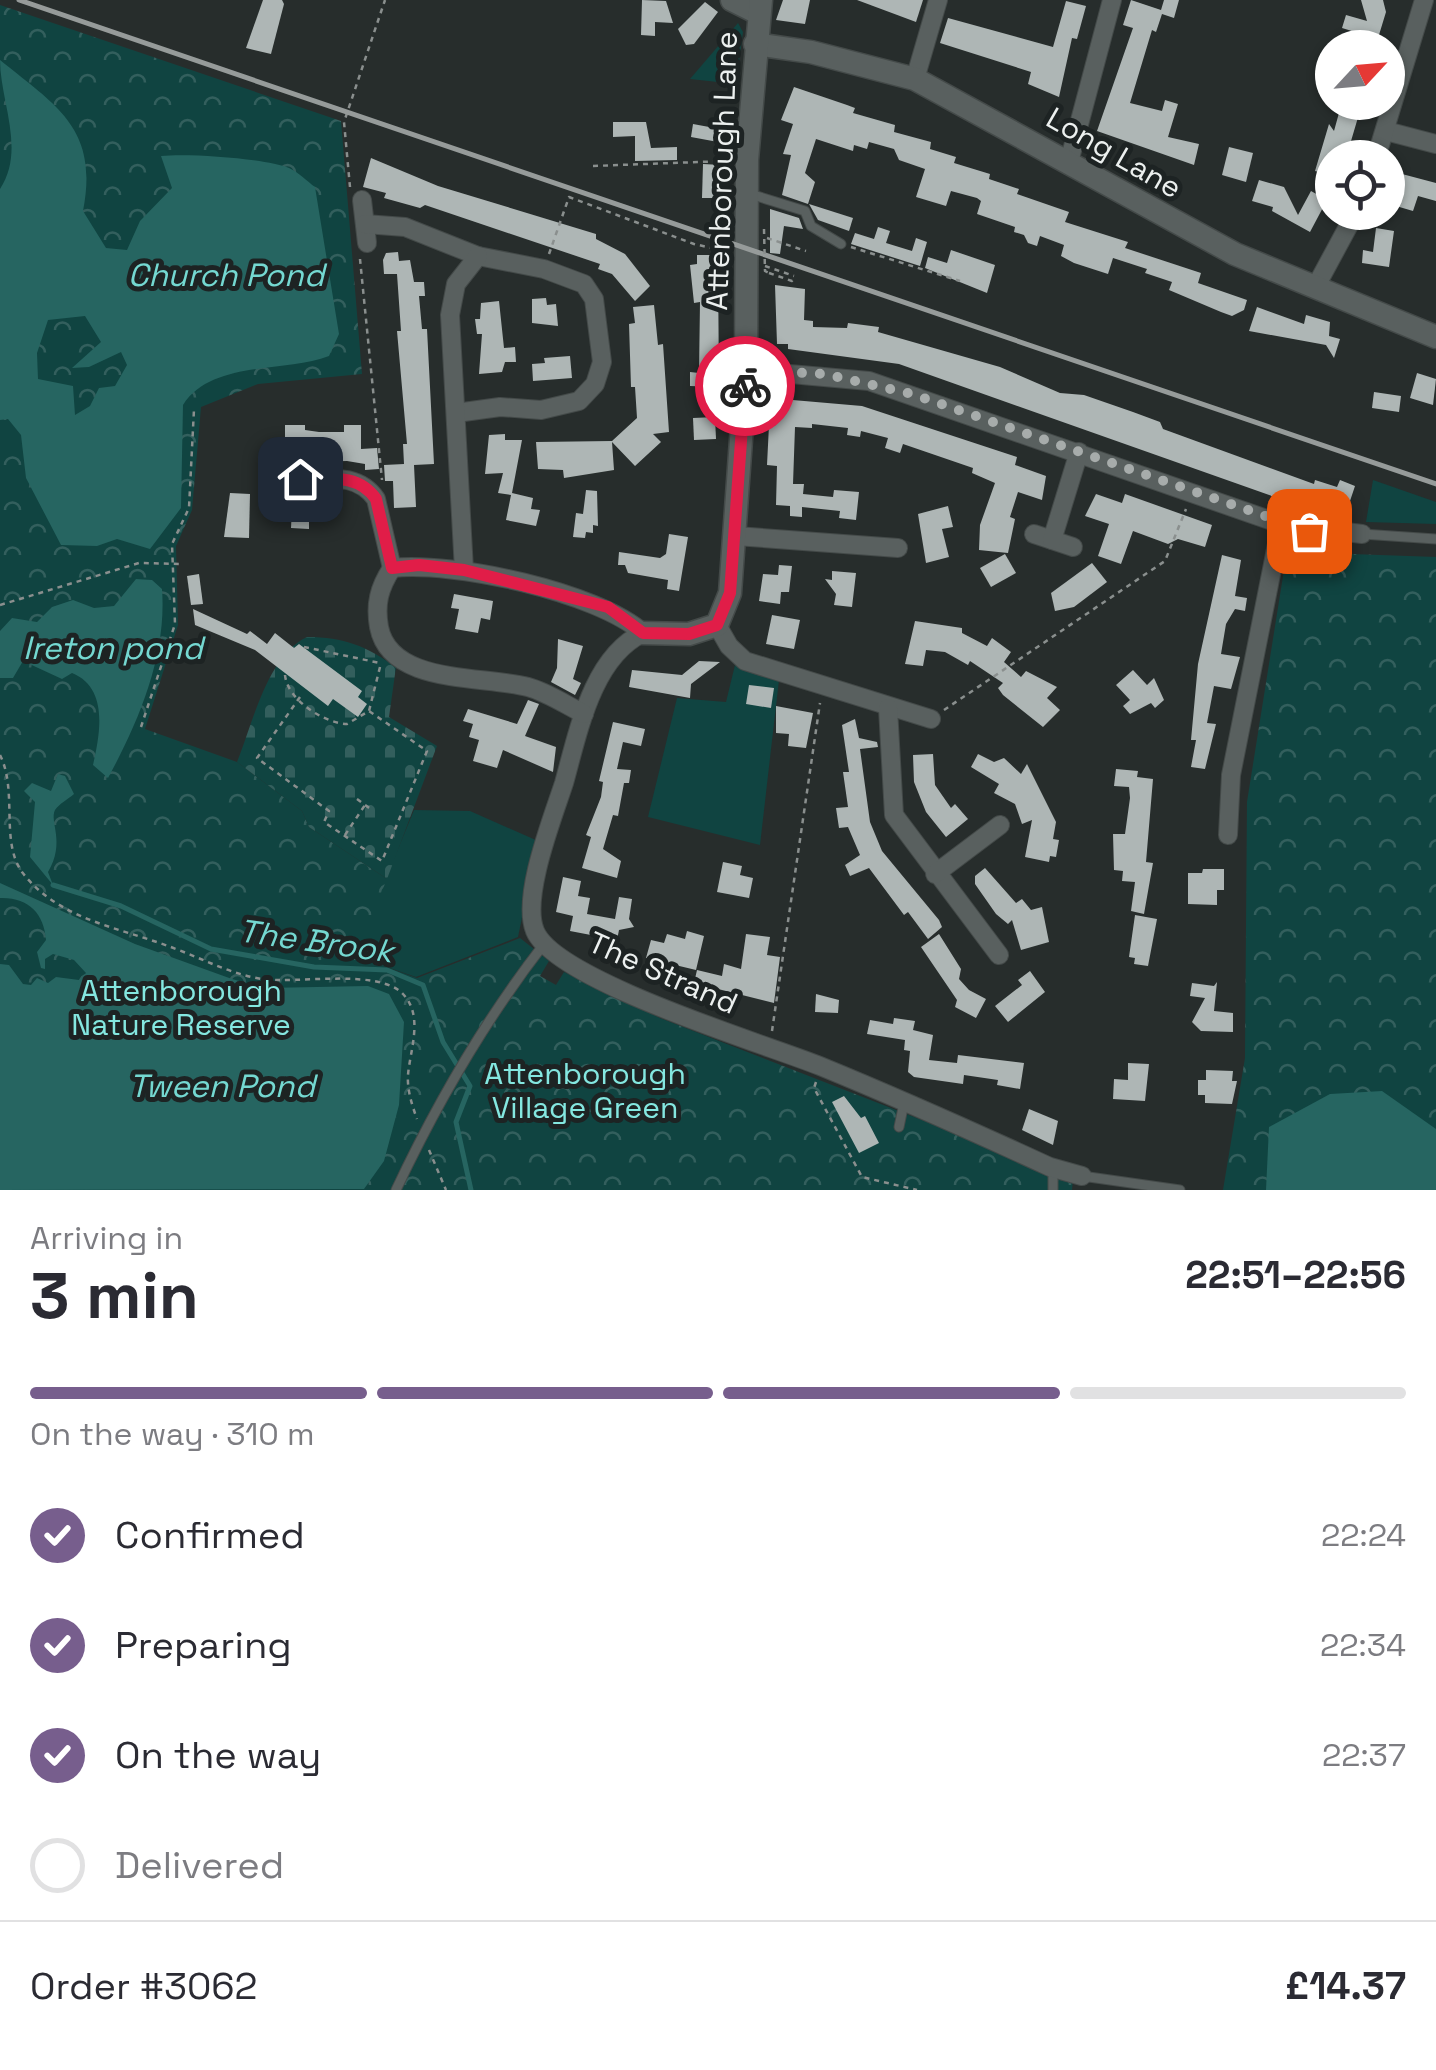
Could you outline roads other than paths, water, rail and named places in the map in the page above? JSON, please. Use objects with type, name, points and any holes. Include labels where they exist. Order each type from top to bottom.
[{"type":"street","points":[[732,0],[760,7]]},
{"type":"street","points":[[915,80],[938,0]]},
{"type":"street","points":[[1068,162],[1112,0]]},
{"type":"street","points":[[1383,140],[1424,0]]},
{"type":"street","name":"Attenborough Lane","points":[[717,625],[730,593],[736,536],[746,370],[746,260],[755,230],[747,193],[747,160],[760,7]]},
{"type":"street","name":"Long Lane","points":[[755,44],[811,52],[915,80],[1220,246],[1436,336]]},
{"type":"street","points":[[1386,131],[1436,144]]},
{"type":"street","points":[[362,200],[366,234],[405,227],[478,256],[544,270],[584,284],[594,299],[602,362],[595,384],[579,402],[564,408],[500,406],[456,414]]},
{"type":"street","points":[[1314,288],[1346,230]]},
{"type":"street","points":[[464,570],[450,315],[456,284],[478,256]]},
{"type":"street","points":[[746,370],[869,382],[1281,524],[1309,531],[1362,534]]},
{"type":"street","points":[[1073,548],[1043,538],[1079,452]]},
{"type":"street","points":[[300,479],[360,483],[376,499],[392,568],[379,592],[376,610],[384,655],[416,670],[532,688],[584,714]]},
{"type":"street","points":[[1222,822],[1281,524]]},
{"type":"street","points":[[736,536],[890,551]]},
{"type":"street","points":[[392,568],[419,565],[464,570],[608,607],[643,633],[689,634],[717,625],[729,646],[746,661],[931,719]]},
{"type":"street","name":"The Strand","points":[[643,633],[618,649],[584,714],[540,863],[532,922],[544,944],[574,965],[662,1008],[819,1066],[1053,1168],[1082,1176]]},
{"type":"street","points":[[888,708],[894,815],[934,874],[993,948],[972,954]]},
{"type":"street","points":[[934,874],[992,831],[998,854]]},
{"type":"lane","points":[[747,193],[806,211],[812,226],[841,244]]},
{"type":"lane","points":[[1362,534],[1436,539]]},
{"type":"lane","points":[[396,1190],[451,1083],[544,944]]},
{"type":"lane","points":[[899,1127],[904,1103]]},
{"type":"lane","points":[[1053,1168],[1053,1190]]},
{"type":"lane","points":[[1082,1176],[1180,1190]]},
{"type":"water","name":"Church Pond","points":[[0,60],[69,122],[85,159],[83,211],[106,248],[127,250],[140,221],[172,188],[161,156],[225,157],[277,164],[315,187],[339,334],[329,356],[230,374],[196,391],[183,405],[181,508],[150,549],[117,539],[97,546],[61,545],[26,478],[21,435],[8,419],[0,420],[0,189],[11,158],[10,125]],"holes":[[[85,316],[101,342],[72,368],[89,367],[121,352],[127,365],[115,386],[99,388],[90,406],[75,415],[73,386],[38,379],[37,353],[48,320]]]},
{"type":"water","name":"Ireton pond","points":[[136,579],[152,580],[162,589],[160,638],[140,711],[108,778],[93,765],[99,713],[92,689],[72,673],[62,679],[23,661],[13,678],[0,678],[0,631],[12,618],[37,622],[52,607],[73,600],[94,608],[114,606]]},
{"type":"water","points":[[58,774],[65,776],[74,794],[54,815],[57,842],[48,872],[53,885],[30,857],[35,802],[24,791],[32,783],[51,791]]},
{"type":"water","name":"Tween Pond","points":[[0,883],[135,944],[232,979],[265,988],[368,986],[389,994],[404,1022],[399,1105],[384,1161],[364,1189],[0,1190],[0,964],[9,965],[23,984],[31,985],[37,978],[48,983],[56,977],[79,980],[86,973],[74,960],[53,954],[45,959],[45,969],[41,968],[37,952],[46,940],[42,922],[33,908],[19,900],[0,898]]},
{"type":"water","points":[[1382,1091],[1436,1129],[1436,1190],[1266,1190],[1269,1127],[1330,1094]]},
{"type":"waterway","name":"The Brook","points":[[53,885],[121,906],[211,949],[314,967],[387,970],[423,985],[443,1042],[470,1086],[456,1122],[471,1190]]},
{"type":"railway","points":[[19,0],[1436,484]]},
{"type":"park label","name":"Attenborough Nature Reserve","points":[[181,1008]]},
{"type":"park label","name":"Attenborough Village Green","points":[[585,1091]]}]
